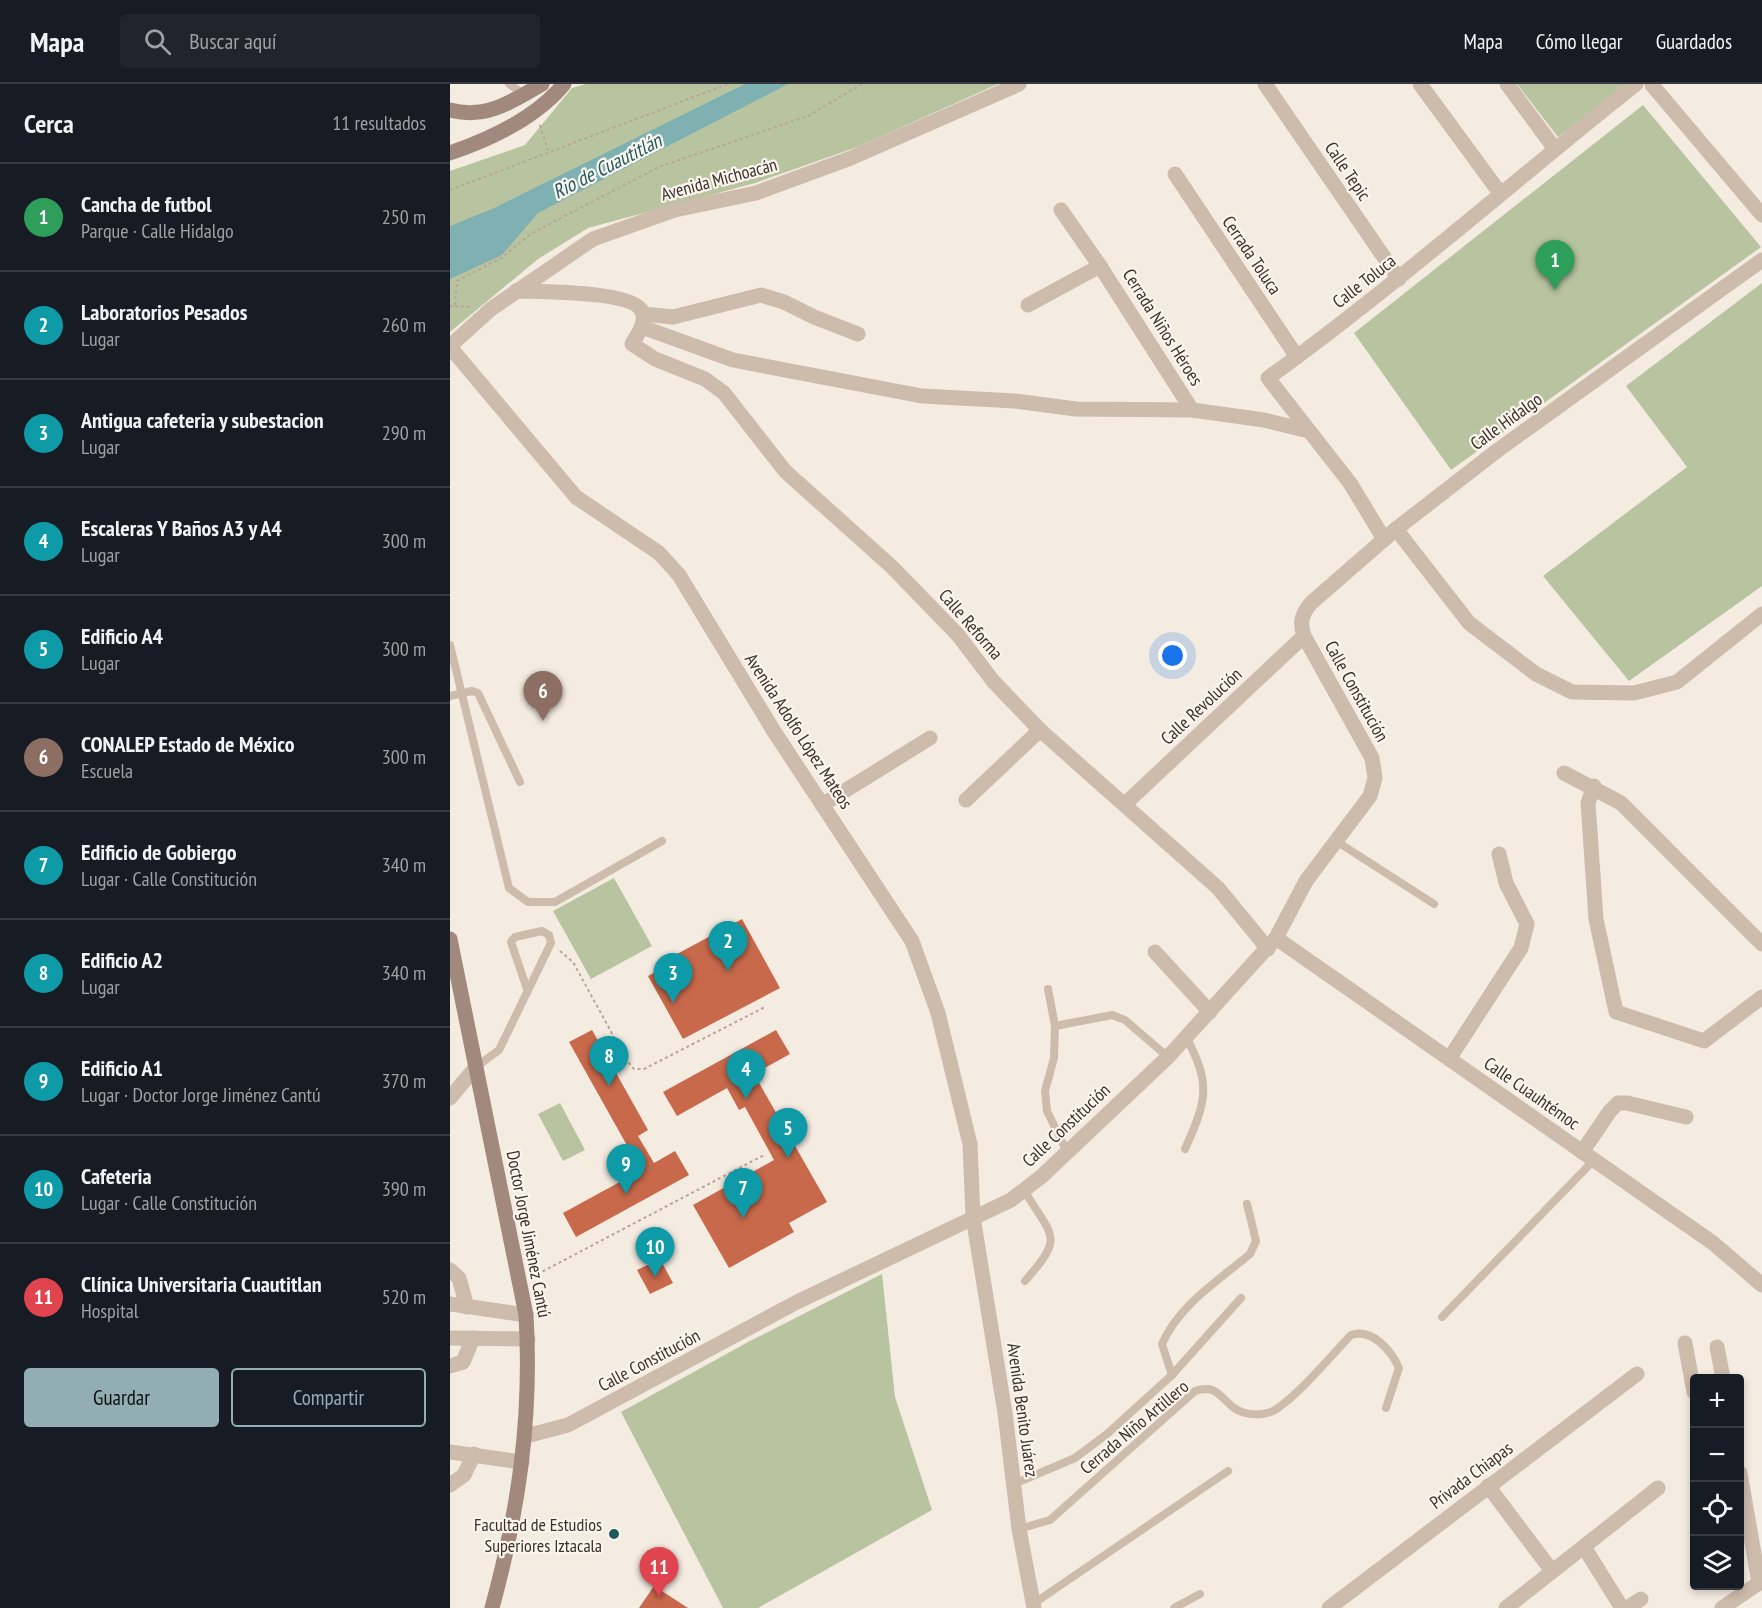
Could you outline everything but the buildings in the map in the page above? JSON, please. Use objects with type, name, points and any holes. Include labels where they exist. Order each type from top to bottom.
[{"type":"main road","points":[[450,110],[479,113],[499,108],[543,84]]},
{"type":"main road","points":[[450,153],[494,135],[535,111],[564,84]]},
{"type":"main road","name":"Doctor Jorge Jiménez Cantú","points":[[450,939],[521,1282],[528,1340],[526,1436],[510,1539],[492,1608]]},
{"type":"street","name":"Avenida Michoacán","points":[[450,346],[491,309],[594,239],[675,210],[756,193],[819,170],[1019,84]]},
{"type":"street","name":"Calle Tepic","points":[[1264,84],[1399,279]]},
{"type":"street","points":[[1420,84],[1500,193]]},
{"type":"street","points":[[1507,84],[1555,149]]},
{"type":"street","name":"Calle Toluca","points":[[1653,84],[1637,84],[1500,193],[1399,279],[1268,378],[1390,534],[1469,624],[1536,674],[1572,692],[1635,693],[1677,682],[1762,614]]},
{"type":"street","points":[[1653,84],[1762,215]]},
{"type":"street","name":"Cerrada Toluca","points":[[1175,174],[1297,357]]},
{"type":"street","name":"Cerrada Niños Héroes","points":[[1061,210],[1100,266],[1192,410]]},
{"type":"street","name":"Calle Hidalgo","points":[[1304,636],[1300,626],[1303,613],[1311,603],[1390,534],[1498,450],[1762,260]]},
{"type":"street","name":"Cerrada Niños Héroes","points":[[1028,305],[1100,266]]},
{"type":"street","points":[[516,291],[620,297],[637,304],[642,320],[733,360],[922,396],[1015,401],[1076,409],[1192,410],[1264,420],[1309,431]]},
{"type":"street","points":[[642,320],[674,317],[761,295],[784,302],[814,317],[858,334]]},
{"type":"street","name":"Calle Reforma","points":[[642,320],[632,344],[655,359],[705,379],[724,393],[785,471],[892,567],[958,635],[993,681],[1040,729],[1218,888],[1272,944]]},
{"type":"street","name":"Avenida Adolfo López Mateos","points":[[450,346],[576,497],[659,553],[679,575],[775,733],[912,941],[938,1013],[970,1144],[973,1217]]},
{"type":"street","name":"Calle Revolución","points":[[1125,804],[1304,636]]},
{"type":"street","name":"Calle Constitución","points":[[526,1436],[568,1425],[797,1302],[1011,1200],[1067,1152],[1168,1057],[1272,944],[1306,881],[1370,796],[1375,778],[1372,758],[1304,636]]},
{"type":"street","points":[[966,800],[1040,729]]},
{"type":"street","points":[[822,805],[930,738]]},
{"type":"street","points":[[1564,773],[1594,786],[1621,803],[1762,944]]},
{"type":"street","points":[[1594,786],[1588,803],[1596,919],[1616,1012],[1704,1041],[1762,998]]},
{"type":"street","points":[[1449,1059],[1521,948],[1527,924],[1506,883],[1499,854]]},
{"type":"street","name":"Calle Cuauhtémoc","points":[[1272,944],[1449,1059],[1713,1243],[1762,1285]]},
{"type":"street","points":[[1155,952],[1210,1012]]},
{"type":"street","points":[[450,1096],[476,1067]]},
{"type":"street","points":[[1588,1156],[1610,1111],[1618,1103],[1686,1117]]},
{"type":"street","name":"Avenida Benito Juárez","points":[[973,1217],[1005,1413],[1019,1529],[1034,1606]]},
{"type":"street","points":[[450,1270],[459,1278],[467,1306]]},
{"type":"street","points":[[450,1304],[526,1315]]},
{"type":"street","points":[[450,1338],[528,1340]]},
{"type":"street","points":[[450,1366],[463,1362],[473,1338]]},
{"type":"street","points":[[1685,1343],[1691,1374]]},
{"type":"street","points":[[1717,1347],[1722,1374]]},
{"type":"street","name":"Privada Chiapas","points":[[1329,1608],[1636,1374]]},
{"type":"street","points":[[450,1452],[522,1462]]},
{"type":"street","points":[[450,1485],[464,1475],[474,1454]]},
{"type":"street","points":[[1729,1598],[1761,1582],[1742,1482]]},
{"type":"street","points":[[1488,1486],[1552,1571]]},
{"type":"street","points":[[1506,1608],[1658,1488]]},
{"type":"street","points":[[1584,1547],[1622,1608]]},
{"type":"street","points":[[1627,1608],[1641,1599]]},
{"type":"lane","points":[[509,84],[524,94]]},
{"type":"lane","points":[[450,645],[508,888],[528,902],[555,902],[662,841]]},
{"type":"lane","points":[[450,696],[472,691],[478,693],[520,782]]},
{"type":"lane","points":[[1336,841],[1434,904]]},
{"type":"lane","points":[[476,1067],[499,1050],[551,943],[549,936],[542,931],[515,937],[511,942],[527,989]]},
{"type":"lane","points":[[1048,989],[1055,1026],[1054,1058],[1045,1091],[1047,1111],[1067,1152]]},
{"type":"lane","points":[[1055,1026],[1112,1016],[1125,1020],[1168,1057]]},
{"type":"lane","points":[[1185,1149],[1202,1111],[1205,1084],[1195,1053],[1186,1038]]},
{"type":"lane","points":[[1442,1317],[1588,1156]]},
{"type":"lane","points":[[1024,1190],[1051,1234],[1053,1245],[1048,1255],[1024,1281]]},
{"type":"lane","points":[[1172,1375],[1162,1344],[1169,1328],[1180,1313],[1250,1254],[1256,1241],[1247,1204]]},
{"type":"lane","points":[[1014,1484],[1075,1458],[1107,1434],[1172,1375],[1241,1298]]},
{"type":"lane","name":"Cerrada Niño Artillero","points":[[1019,1529],[1050,1520],[1195,1391],[1206,1388],[1216,1390],[1235,1409],[1250,1414],[1277,1409],[1351,1335],[1360,1332],[1374,1337],[1394,1357],[1399,1368],[1386,1408]]},
{"type":"lane","points":[[1034,1606],[1228,1471]]},
{"type":"lane","points":[[1174,1608],[1200,1594]]},
{"type":"path","points":[[450,190],[728,84]]},
{"type":"path","points":[[450,306],[455,306],[457,281],[501,258],[532,233],[661,166],[808,116],[862,84]]},
{"type":"path","points":[[535,111],[548,151]]},
{"type":"path","points":[[551,943],[573,962],[627,1061],[634,1069],[644,1069],[765,1007]]},
{"type":"path","points":[[521,1282],[764,1155]]},
{"type":"green space","points":[[586,84],[998,84],[860,146],[755,183],[588,228],[538,259],[450,332],[450,171],[525,145],[572,88]]},
{"type":"green space","points":[[1517,84],[1629,84],[1558,137]]},
{"type":"green space","points":[[1643,105],[1761,247],[1451,470],[1354,333]]},
{"type":"green space","points":[[1762,283],[1762,586],[1629,681],[1543,576],[1687,467],[1626,386]]},
{"type":"green space","points":[[614,878],[652,946],[591,979],[553,911]]},
{"type":"green space","points":[[560,1103],[585,1150],[563,1161],[538,1114]]},
{"type":"green space","points":[[882,1274],[895,1397],[932,1510],[758,1608],[723,1608],[621,1412],[750,1341]]},
{"type":"water","name":"Rio de Cuautitlán","points":[[745,84],[788,84],[538,213],[502,255],[450,279],[450,226],[492,209]]},
{"type":"place","name":"Cancha de futbol","points":[[1555,290]]},
{"type":"place","name":"CONALEP Estado de México","points":[[543,721]]},
{"type":"place","name":"Laboratorios Pesados","points":[[728,971]]},
{"type":"place","name":"Antigua cafeteria y subestacion","points":[[673,1003]]},
{"type":"place","name":"Edificio A2","points":[[609,1086]]},
{"type":"place","name":"Escaleras Y Baños A3 y A4","points":[[746,1099]]},
{"type":"place","name":"Edificio A4","points":[[788,1158]]},
{"type":"place","name":"Edificio A1","points":[[626,1194]]},
{"type":"place","name":"Edificio de Gobiergo","points":[[743,1218]]},
{"type":"place","name":"Cafeteria","points":[[655,1277]]},
{"type":"place","name":"Facultad de Estudios Superiores Iztacala","points":[[614,1534]]},
{"type":"place","name":"Clínica Universitaria Cuautitlan","points":[[659,1597]]}]
